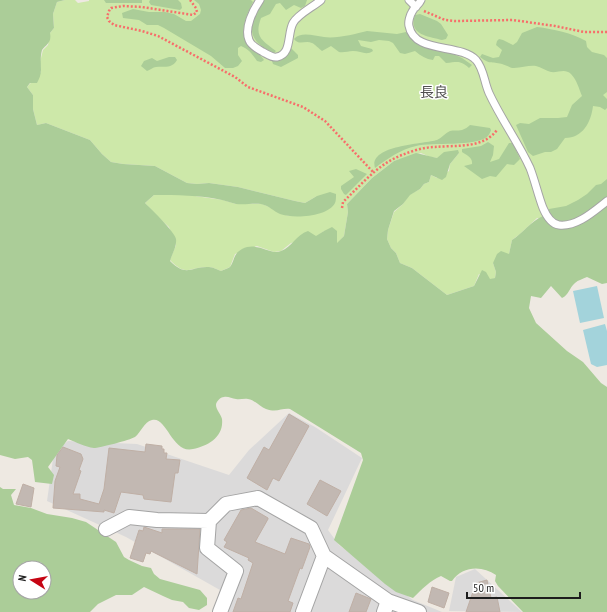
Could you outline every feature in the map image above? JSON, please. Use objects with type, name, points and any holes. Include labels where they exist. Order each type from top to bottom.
[{"type":"street","points":[[220,612],[236,571],[207,548],[209,521],[226,504],[258,498],[311,528],[324,556],[386,607],[419,612]]},
{"type":"street","points":[[106,529],[130,517],[157,520],[209,521]]},
{"type":"street","points":[[303,612],[324,556]]},
{"type":"lane","points":[[260,0],[252,15],[248,31],[249,41],[255,47],[275,58],[281,56],[286,51],[293,22],[321,0]]},
{"type":"lane","points":[[409,0],[416,7]]},
{"type":"lane","points":[[421,0],[412,12],[408,23],[410,32],[414,38],[422,42],[467,54],[475,59],[482,69],[488,90],[502,119],[515,139],[530,169],[545,214],[551,221],[558,225],[571,224],[586,216],[607,201]]},
{"type":"path","points":[[190,0],[198,12],[193,15],[142,7],[123,6],[111,8],[107,17],[114,25],[158,36],[235,77],[248,87],[302,107],[325,121],[374,173]]},
{"type":"path","points":[[416,7],[445,20],[513,20],[584,32],[607,32]]},
{"type":"path","points":[[342,208],[343,202],[374,173],[392,159],[418,150],[433,147],[458,146],[480,142],[493,136],[502,119]]},
{"type":"shaded area","points":[[289,413],[315,427],[362,458],[328,530],[339,545],[413,600],[442,612],[213,612],[220,590],[126,537],[47,501],[54,452],[68,441],[137,444],[229,475],[249,450]]},
{"type":"shaded area","points":[[475,569],[522,612],[449,611],[456,577]]},
{"type":"green space","points":[[0,0],[65,0],[57,2],[53,14],[54,28],[50,33],[49,41],[42,50],[41,72],[37,83],[30,83],[27,87],[33,95],[33,109],[37,125],[46,123],[90,140],[111,162],[155,166],[187,183],[209,183],[238,187],[305,203],[317,196],[330,192],[336,194],[335,202],[331,208],[310,216],[286,216],[261,204],[236,204],[213,198],[196,196],[154,195],[145,203],[163,221],[175,236],[176,244],[170,261],[181,269],[189,270],[209,267],[221,271],[230,267],[236,255],[242,249],[248,247],[259,247],[277,252],[288,247],[300,235],[308,231],[316,236],[332,227],[337,231],[337,243],[344,236],[348,212],[347,204],[372,178],[394,161],[416,153],[437,158],[444,152],[458,150],[459,153],[450,164],[446,177],[442,180],[431,175],[429,182],[410,195],[403,204],[394,211],[388,230],[387,239],[391,248],[396,253],[400,263],[412,268],[447,295],[474,286],[482,270],[486,272],[490,279],[495,278],[496,272],[493,263],[497,254],[501,251],[509,254],[512,240],[539,218],[543,216],[556,227],[588,218],[607,206],[607,283],[602,284],[587,277],[576,282],[562,298],[551,286],[541,298],[531,296],[529,308],[536,323],[567,351],[583,362],[601,383],[607,387],[607,612],[523,612],[498,586],[495,581],[496,575],[479,569],[461,572],[452,581],[441,576],[430,583],[413,598],[396,592],[334,540],[363,460],[361,453],[290,409],[270,410],[251,400],[223,397],[218,400],[216,405],[222,419],[222,425],[218,436],[204,446],[193,449],[186,449],[180,446],[157,420],[149,421],[135,437],[102,447],[94,448],[84,446],[68,439],[48,467],[54,475],[52,484],[35,482],[32,460],[28,457],[15,459],[0,455]]},
{"type":"green space","points":[[75,0],[78,3],[89,0],[607,0],[607,206],[575,226],[537,218],[512,240],[509,254],[493,263],[496,272],[495,278],[490,280],[479,274],[474,286],[447,295],[412,268],[400,263],[396,253],[391,248],[387,239],[388,230],[394,212],[403,204],[409,195],[429,182],[431,175],[437,178],[449,171],[450,164],[459,153],[437,158],[421,153],[394,161],[372,178],[347,204],[348,212],[344,236],[337,244],[324,231],[316,237],[291,243],[281,251],[274,252],[257,246],[235,254],[230,267],[221,271],[209,267],[189,270],[181,269],[170,260],[176,245],[169,227],[145,203],[154,195],[188,195],[223,200],[236,204],[262,204],[279,213],[289,216],[317,196],[305,203],[238,187],[209,183],[187,183],[155,166],[111,162],[90,140],[46,123],[37,125],[33,109],[33,95],[27,87],[41,72],[40,62],[43,50],[48,45],[50,33],[54,28],[53,14],[57,2]]},
{"type":"green space","points":[[104,0],[142,0],[142,3],[106,3]]},
{"type":"green space","points":[[150,0],[178,0],[181,3],[182,8],[180,10],[151,5],[149,2]]},
{"type":"green space","points":[[194,0],[251,0],[253,2],[244,25],[244,37],[251,47],[264,60],[261,62],[257,61],[248,50],[241,46],[238,48],[238,55],[242,61],[238,66],[233,68],[225,68],[211,56],[158,25],[147,25],[139,20],[123,18],[122,13],[133,9],[149,12],[165,12],[174,14],[186,21],[191,21],[200,14],[201,10],[199,4]]},
{"type":"green space","points":[[263,0],[307,0],[305,6],[301,8],[294,5],[286,10],[280,3],[276,4],[270,14],[261,18],[258,30],[259,34],[263,41],[276,51],[274,53],[258,43],[252,31],[252,24]]},
{"type":"green space","points":[[420,14],[441,24],[448,35],[446,39],[442,40],[425,36],[417,31],[414,27],[415,15]]},
{"type":"green space","points":[[537,27],[562,32],[581,38],[586,41],[587,47],[592,52],[604,55],[607,58],[607,92],[603,95],[607,99],[607,108],[605,110],[600,107],[593,106],[588,123],[581,132],[577,135],[565,138],[557,149],[551,152],[545,152],[533,156],[528,152],[516,125],[520,123],[529,124],[540,118],[567,117],[572,105],[582,96],[573,76],[566,71],[551,72],[533,66],[512,68],[502,64],[488,62],[480,57],[482,54],[493,58],[499,57],[502,50],[496,45],[499,39],[513,45],[517,42],[522,33]]},
{"type":"green space","points":[[367,31],[397,34],[406,32],[417,43],[453,54],[472,65],[469,68],[459,62],[446,63],[439,56],[435,56],[433,60],[430,60],[415,51],[405,54],[400,53],[393,43],[389,41],[379,40],[371,42],[358,40],[361,46],[372,49],[373,51],[366,53],[353,51],[339,52],[331,46],[322,51],[312,43],[300,43],[294,39],[300,35],[334,37]]},
{"type":"green space","points":[[291,48],[298,55],[298,58],[281,67],[273,64],[272,61],[282,60]]},
{"type":"green space","points":[[169,57],[175,57],[177,60],[173,65],[155,67],[147,71],[141,66],[144,61],[152,58],[157,61]]},
{"type":"green space","points":[[470,125],[490,128],[491,131],[488,136],[474,142],[410,147],[384,161],[375,168],[375,160],[380,154],[388,150],[437,140],[450,131],[462,130]]},
{"type":"green space","points":[[488,142],[494,146],[493,155],[490,162],[499,159],[509,143],[513,143],[520,159],[514,165],[507,164],[496,177],[490,176],[482,179],[464,166],[472,164],[472,162],[469,156],[462,152],[462,149],[481,146]]},
{"type":"green space","points":[[356,169],[367,174],[346,195],[341,189],[341,186],[354,177],[349,171]]},
{"type":"green space","points":[[607,179],[607,198],[584,215],[570,221],[563,221],[554,219],[548,212],[549,209],[566,206],[578,200],[596,185],[601,184]]},
{"type":"green space","points":[[0,487],[3,489],[16,489],[11,495],[14,505],[86,522],[116,542],[124,557],[142,566],[151,568],[154,574],[160,579],[200,590],[207,598],[207,605],[199,610],[189,608],[183,602],[172,600],[144,587],[132,595],[116,595],[98,604],[90,612],[0,612]]},
{"type":"water","points":[[597,286],[604,318],[580,323],[573,291]]},
{"type":"water","points":[[605,324],[607,331],[607,365],[597,367],[591,364],[583,330]]},
{"type":"building","points":[[289,414],[309,426],[279,481],[273,478],[267,490],[247,478],[264,447],[269,450]]},
{"type":"building","points":[[146,444],[162,446],[164,453],[167,453],[166,459],[180,460],[178,473],[175,473],[171,502],[144,499],[143,495],[121,492],[114,513],[104,510],[104,512],[53,508],[55,481],[60,467],[56,466],[57,455],[63,447],[81,454],[83,459],[79,470],[81,471],[73,494],[80,494],[80,499],[99,504],[104,489],[109,448],[145,452]]},
{"type":"building","points":[[320,480],[341,491],[327,516],[307,504]]},
{"type":"building","points":[[23,484],[34,488],[31,507],[16,504]]},
{"type":"building","points":[[251,508],[268,518],[255,542],[285,554],[291,538],[309,544],[310,547],[302,569],[300,568],[288,601],[293,603],[290,612],[233,612],[238,598],[241,599],[253,563],[248,560],[249,558],[224,547],[227,542],[224,540],[241,510]]},
{"type":"building","points":[[144,527],[162,533],[162,529],[200,529],[197,574],[151,551],[150,554],[146,553],[143,562],[130,558],[139,530],[143,531]]},
{"type":"building","points":[[487,580],[491,598],[497,597],[500,612],[466,612],[476,583]]},
{"type":"building","points":[[432,587],[449,593],[444,608],[428,602]]},
{"type":"building","points":[[356,593],[371,599],[366,612],[349,612]]},
{"type":"district","name":"長良","points":[[434,92]]}]
